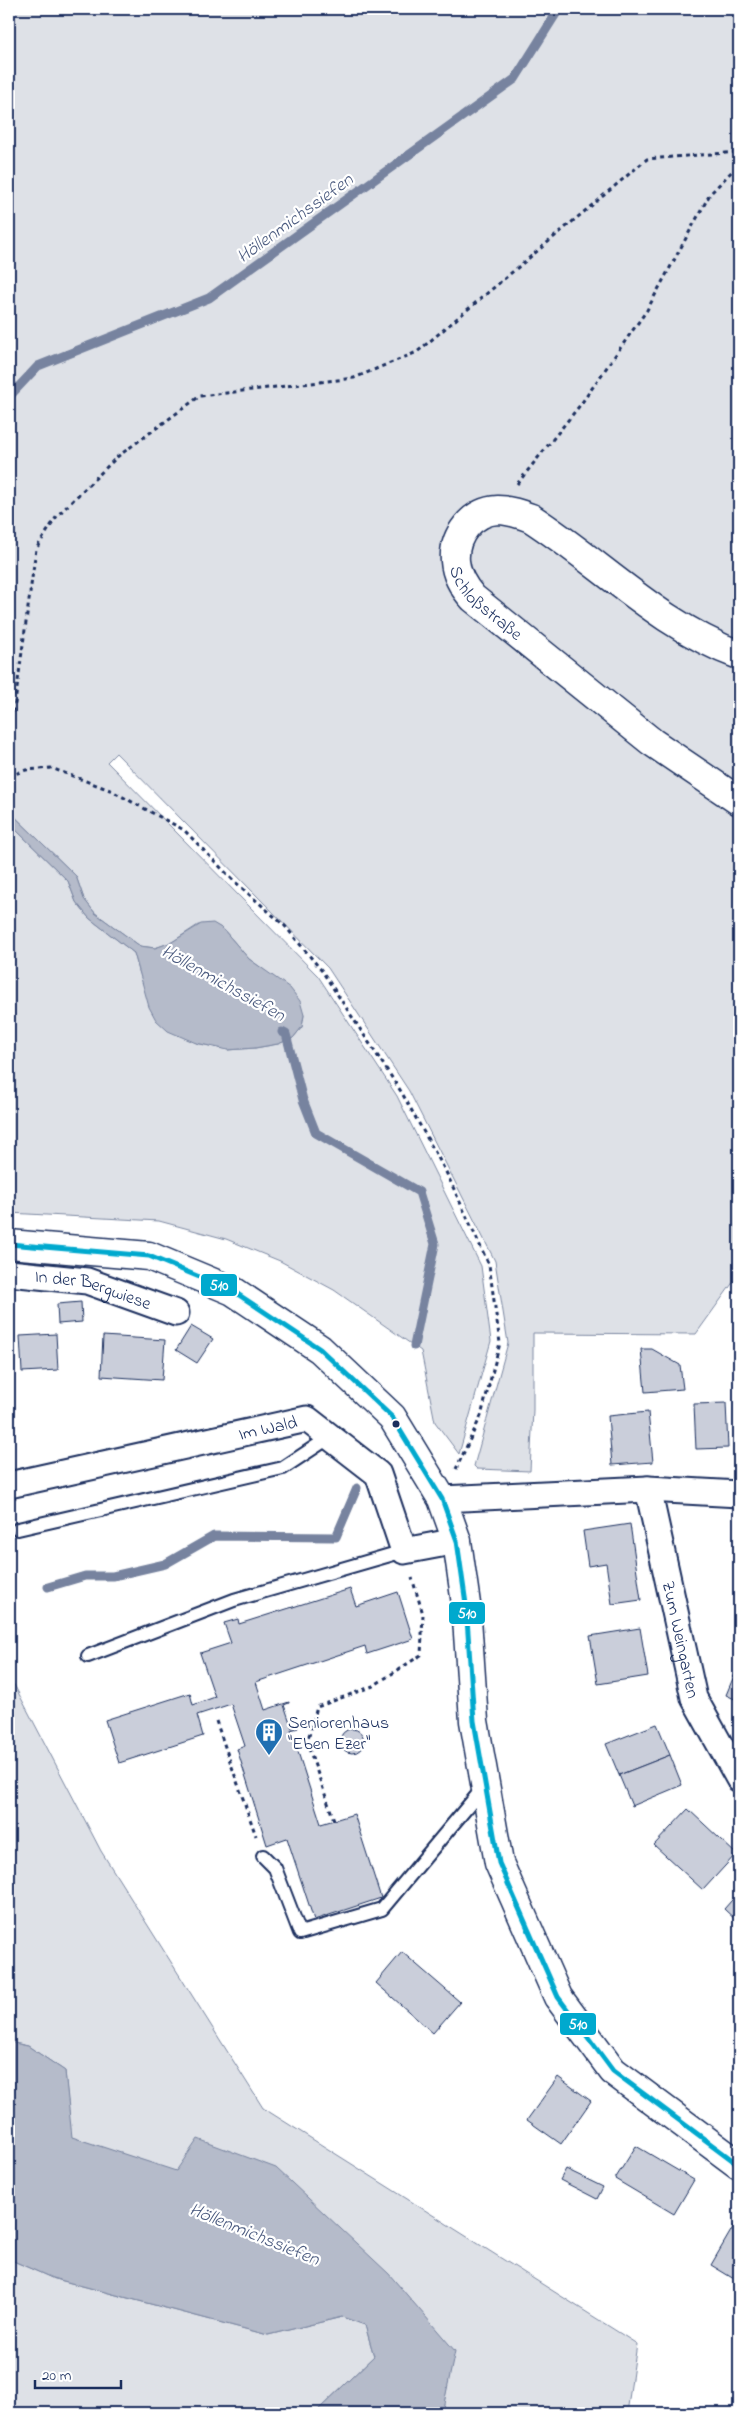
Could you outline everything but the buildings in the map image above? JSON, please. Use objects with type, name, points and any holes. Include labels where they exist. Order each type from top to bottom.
[{"type":"main road","points":[[496,510],[518,513],[531,518],[652,609],[702,639],[739,655]]},
{"type":"main road","name":"Schloßstraße","points":[[496,510],[471,521],[459,536],[456,544],[454,562],[457,572],[472,598],[652,742],[739,801]]},
{"type":"main road","points":[[9,1244],[149,1256],[233,1291],[320,1349],[392,1417],[442,1499],[457,1541],[466,1604],[474,1721],[499,1863],[558,1997],[613,2071],[739,2165]]},
{"type":"street","name":"In der Bergwiese","points":[[9,1273],[87,1281],[176,1313]]},
{"type":"street","name":"Im Wald","points":[[9,1485],[307,1419],[378,1474],[404,1551]]},
{"type":"street","points":[[442,1499],[648,1489],[739,1494]]},
{"type":"street","name":"Zum Weingarten","points":[[648,1489],[694,1698],[739,1779]]},
{"type":"street","points":[[404,1551],[457,1541]]},
{"type":"lane","points":[[18,1529],[282,1468],[330,1436]]},
{"type":"lane","points":[[88,1656],[234,1600],[404,1551]]},
{"type":"lane","points":[[263,1856],[276,1868],[300,1933],[382,1909],[486,1785]]},
{"type":"path","points":[[9,728],[15,703],[36,550],[57,516],[117,457],[200,396],[354,378],[416,352],[647,159],[739,152]]},
{"type":"path","points":[[496,510],[592,388],[647,310],[710,194],[739,164]]},
{"type":"path","points":[[9,776],[26,770],[52,768],[110,790],[184,830],[233,880],[285,926],[322,971],[402,1093],[446,1172],[489,1264],[500,1343],[481,1416],[442,1499]]},
{"type":"path","points":[[334,1820],[307,1743],[317,1707],[373,1686],[421,1655],[423,1614],[404,1551]]},
{"type":"path","points":[[216,1721],[263,1856]]},
{"type":"shaded area","points":[[9,9],[739,9],[739,1274],[696,1334],[533,1333],[533,1410],[530,1471],[477,1469],[474,1466],[508,1343],[495,1261],[409,1091],[328,968],[116,753],[107,762],[318,976],[397,1096],[481,1266],[491,1341],[459,1454],[435,1422],[421,1351],[334,1290],[280,1261],[226,1239],[159,1221],[9,1213],[9,823],[68,881],[76,902],[89,918],[134,953],[140,974],[196,1043],[228,1050],[278,1044],[293,1038],[302,1027],[304,1015],[263,969],[249,959],[223,929],[213,924],[198,925],[172,942],[155,948],[140,946],[95,913],[84,899],[76,876],[9,811]]},
{"type":"shaded area","points":[[9,1675],[101,1851],[263,2108],[637,2344],[627,2413],[442,2413],[454,2351],[176,2172],[71,2137],[65,2071],[28,2046],[9,2042]]},
{"type":"shaded area","points":[[9,2259],[52,2278],[268,2335],[342,2317],[365,2325],[374,2356],[315,2413],[9,2413]]},
{"type":"water","points":[[9,811],[76,876],[84,899],[95,913],[140,946],[155,948],[172,942],[201,924],[213,923],[223,929],[249,959],[290,988],[300,1001],[304,1015],[302,1027],[293,1038],[278,1044],[228,1050],[196,1043],[168,1031],[156,1020],[149,1007],[134,953],[89,918],[76,902],[68,881],[9,823]]},
{"type":"water","points":[[9,2042],[28,2046],[65,2071],[72,2137],[176,2171],[198,2139],[276,2168],[389,2274],[455,2351],[442,2413],[315,2413],[374,2356],[365,2325],[342,2317],[268,2335],[52,2278],[9,2259]]},
{"type":"waterway","name":"Höllenmichssiefen","points":[[9,397],[38,366],[209,298],[515,79],[559,9]]},
{"type":"waterway","name":"Höllenmichssiefen","points":[[282,1032],[286,1034],[303,1100],[316,1133],[419,1192],[435,1244],[414,1346]]},
{"type":"waterway","name":"Höllenmichssiefen","points":[[48,1587],[85,1576],[113,1576],[165,1564],[214,1536],[336,1537],[357,1488]]},
{"type":"transit line","name":"510","points":[[9,1244],[149,1256],[233,1291],[320,1349],[392,1417],[442,1499],[457,1541],[466,1604],[474,1721],[499,1863],[558,1997],[613,2071],[739,2165]]},
{"type":"place","name":"Seniorenhaus \"Eben Ezer\"","points":[[269,1756]]}]
